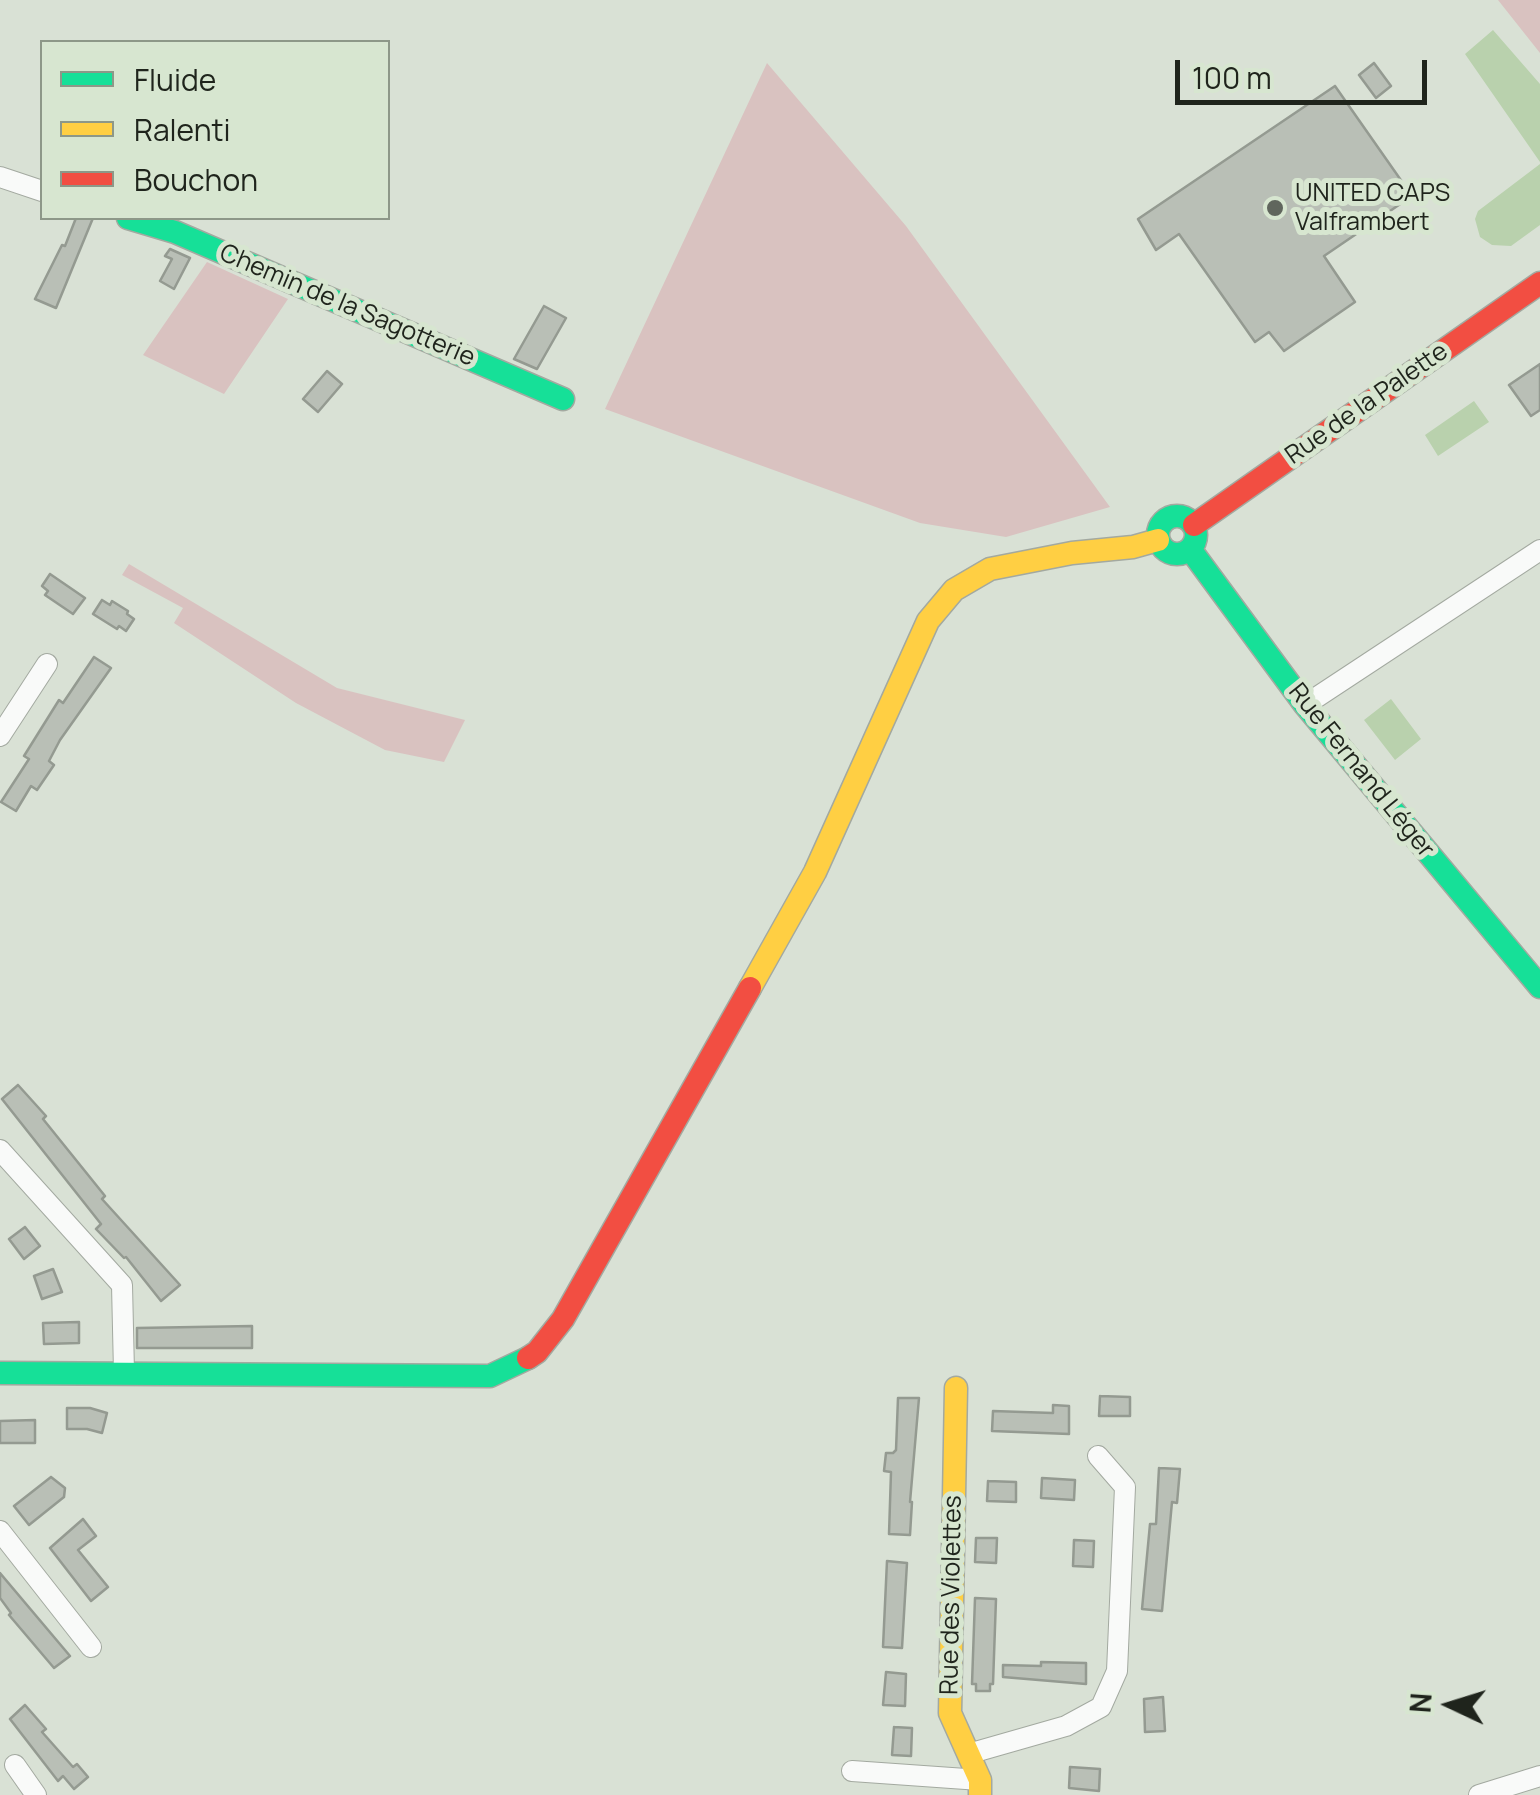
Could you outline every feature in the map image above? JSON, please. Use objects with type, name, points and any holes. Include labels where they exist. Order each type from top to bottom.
[{"type":"street","points":[[0,177],[40,189]]},
{"type":"street","name":"Chemin de la Sagotterie","points":[[135,220],[175,232],[563,399]]},
{"type":"street","name":"Rue de la Palette","points":[[1194,525],[1540,284]]},
{"type":"street","points":[[1185,517],[1194,525],[1197,538],[1190,550],[1172,554],[1158,540],[1159,528],[1167,518],[1185,517]]},
{"type":"street","points":[[0,1373],[490,1376],[537,1352],[563,1319],[815,872],[928,622],[954,590],[990,568],[1158,540]]},
{"type":"street","name":"Rue Fernand Léger","points":[[1190,550],[1305,705],[1540,987]]},
{"type":"street","points":[[1305,705],[1540,550]]},
{"type":"street","points":[[0,736],[47,664]]},
{"type":"street","points":[[0,1150],[122,1286],[124,1372]]},
{"type":"street","name":"Rue des Violettes","points":[[956,1388],[950,1713],[980,1788]]},
{"type":"street","points":[[968,1754],[1066,1726],[1101,1706],[1116,1672],[1126,1488],[1098,1456]]},
{"type":"street","points":[[0,1531],[91,1647]]},
{"type":"street","points":[[15,1765],[36,1795]]},
{"type":"street","points":[[852,1771],[980,1788]]},
{"type":"street","points":[[1479,1795],[1540,1776]]},
{"type":"shaded area","points":[[1498,0],[1540,0],[1540,53]]},
{"type":"shaded area","points":[[1493,30],[1540,84],[1540,162],[1465,54]]},
{"type":"shaded area","points":[[767,63],[906,226],[1110,507],[1006,537],[920,523],[605,409]]},
{"type":"shaded area","points":[[1540,164],[1540,225],[1511,246],[1492,245],[1480,237],[1475,219],[1478,211]]},
{"type":"shaded area","points":[[207,262],[288,299],[224,394],[143,355]]},
{"type":"shaded area","points":[[1474,401],[1489,422],[1438,456],[1425,435]]},
{"type":"shaded area","points":[[129,564],[337,688],[465,720],[444,762],[385,750],[296,703],[174,623],[183,608],[122,575]]},
{"type":"shaded area","points":[[1391,699],[1421,739],[1395,760],[1364,720]]},
{"type":"building","points":[[1374,63],[1391,86],[1376,98],[1359,75]]},
{"type":"building","name":"UNITED CAPS Valframbert","points":[[1335,86],[1412,196],[1324,256],[1355,302],[1284,351],[1269,332],[1255,342],[1179,234],[1156,250],[1138,219]]},
{"type":"building","points":[[75,220],[92,220],[56,308],[35,299],[62,245],[65,246]]},
{"type":"building","points":[[170,249],[190,258],[174,289],[160,281],[172,259],[165,256]]},
{"type":"building","points":[[544,306],[566,318],[537,369],[514,359]]},
{"type":"building","points":[[1540,364],[1540,410],[1531,416],[1509,385]]},
{"type":"building","points":[[327,371],[342,384],[318,412],[303,399]]},
{"type":"building","points":[[50,574],[85,598],[73,614],[45,595],[48,591],[42,586]]},
{"type":"building","points":[[102,600],[128,611],[134,619],[126,631],[93,614]]},
{"type":"building","points":[[94,657],[111,668],[60,740],[49,761],[54,765],[37,790],[31,786],[16,811],[1,802],[29,759],[24,756],[59,700],[63,703]]},
{"type":"building","points":[[18,1085],[105,1196],[102,1199],[180,1285],[161,1301],[126,1257],[96,1229],[101,1224],[2,1099]]},
{"type":"building","points":[[25,1227],[40,1246],[24,1259],[9,1239]]},
{"type":"building","points":[[53,1269],[62,1292],[42,1299],[34,1276]]},
{"type":"building","points":[[79,1322],[79,1343],[44,1344],[43,1323]]},
{"type":"building","points":[[252,1326],[252,1348],[137,1348],[137,1328]]},
{"type":"building","points":[[1100,1396],[1130,1397],[1130,1416],[1099,1416]]},
{"type":"building","points":[[898,1398],[919,1398],[910,1535],[889,1534],[891,1472],[884,1471],[886,1453],[896,1450]]},
{"type":"building","points":[[1053,1405],[1069,1406],[1069,1434],[992,1431],[993,1411],[1053,1413]]},
{"type":"building","points":[[67,1408],[107,1413],[102,1433],[67,1429]]},
{"type":"building","points":[[35,1420],[35,1443],[0,1443],[0,1421]]},
{"type":"building","points":[[1159,1468],[1180,1469],[1177,1503],[1172,1502],[1162,1611],[1142,1609],[1150,1524],[1156,1524]]},
{"type":"building","points":[[51,1477],[65,1488],[64,1497],[29,1525],[14,1506]]},
{"type":"building","points":[[1042,1478],[1075,1480],[1074,1500],[1041,1498]]},
{"type":"building","points":[[988,1481],[1016,1482],[1016,1502],[987,1501]]},
{"type":"building","points":[[83,1519],[96,1536],[78,1550],[108,1587],[91,1601],[50,1548]]},
{"type":"building","points":[[976,1538],[997,1538],[996,1563],[975,1562]]},
{"type":"building","points":[[1074,1540],[1094,1541],[1093,1567],[1073,1566]]},
{"type":"building","points":[[887,1561],[907,1563],[902,1648],[883,1647]]},
{"type":"building","points":[[0,1573],[70,1656],[54,1668],[9,1615],[0,1598]]},
{"type":"building","points":[[975,1598],[996,1599],[990,1691],[976,1691],[976,1684],[972,1684]]},
{"type":"building","points":[[1041,1662],[1086,1663],[1086,1684],[1003,1677],[1003,1665],[1041,1666]]},
{"type":"building","points":[[886,1672],[906,1674],[905,1706],[883,1705]]},
{"type":"building","points":[[1163,1697],[1165,1731],[1145,1732],[1144,1699]]},
{"type":"building","points":[[25,1705],[46,1729],[42,1732],[73,1767],[77,1764],[88,1777],[74,1789],[63,1776],[58,1781],[10,1719]]},
{"type":"building","points":[[894,1727],[912,1728],[911,1756],[892,1755]]},
{"type":"building","points":[[1070,1767],[1100,1769],[1099,1791],[1069,1788]]},
{"type":"traffic: fast","points":[[135,220],[175,232],[563,399]]},
{"type":"traffic: fast","points":[[1177,516],[1191,521],[1196,535],[1191,549],[1177,554],[1163,549],[1158,535],[1163,521],[1177,516]]},
{"type":"traffic: fast","points":[[1190,549],[1305,705],[1540,987]]},
{"type":"traffic: fast","points":[[0,1373],[490,1376],[528,1358]]},
{"type":"traffic: slow","points":[[750,988],[815,872],[928,621],[954,590],[990,569],[1158,540]]},
{"type":"traffic: slow","points":[[956,1388],[950,1713],[980,1780],[980,1795]]},
{"type":"traffic: jam","points":[[1194,525],[1540,283]]},
{"type":"traffic: jam","points":[[528,1358],[563,1319],[750,988]]},
{"type":"place","name":"UNITED CAPS Valframbert","points":[[1275,208]]}]
